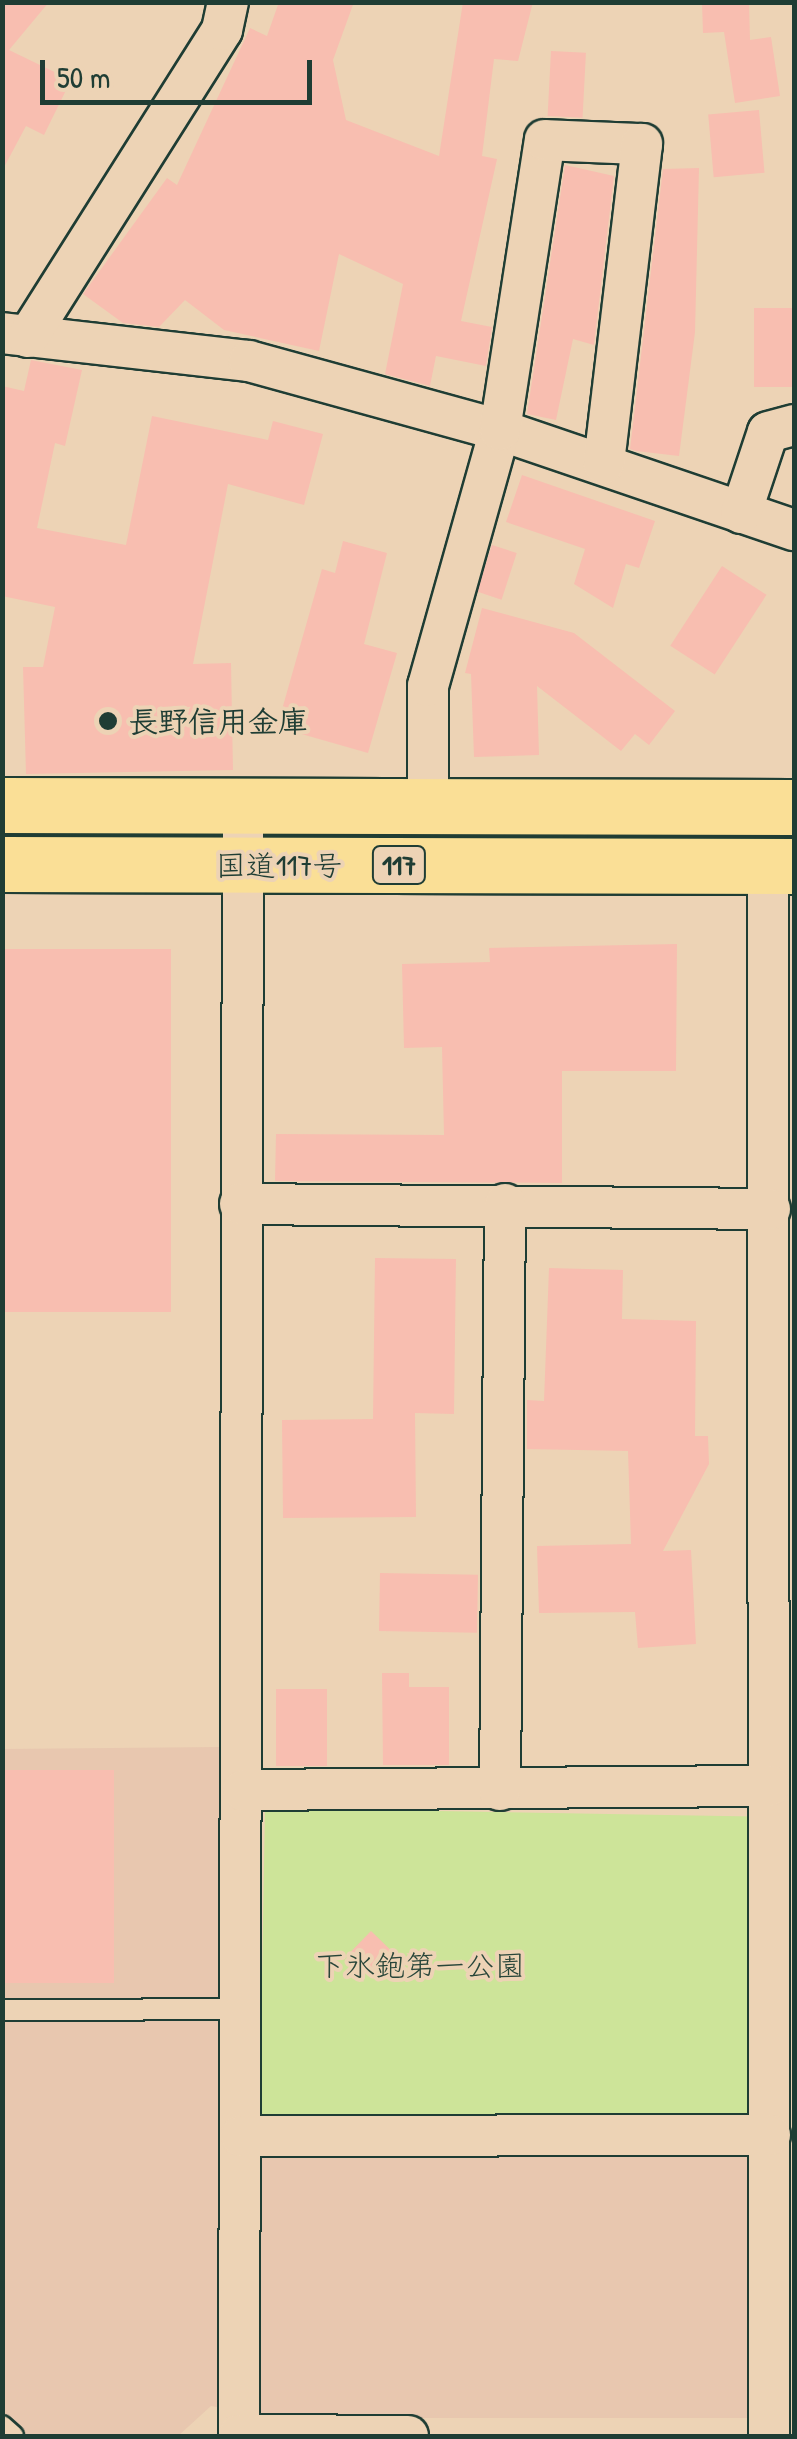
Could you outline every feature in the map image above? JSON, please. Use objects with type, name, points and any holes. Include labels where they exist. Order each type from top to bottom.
[{"type":"highway","name":"国道117号","points":[[2,805],[794,807]]},
{"type":"highway","name":"国道117号","points":[[2,864],[781,866]]},
{"type":"street","points":[[228,2],[222,30],[15,335],[250,361],[500,430],[794,530]]},
{"type":"street","points":[[428,806],[428,686],[500,430],[545,140],[642,144],[604,464]]},
{"type":"street","points":[[741,512],[768,432],[794,424]]},
{"type":"street","points":[[243,806],[243,1790],[238,2436],[408,2436]]},
{"type":"street","points":[[769,2436],[770,2135],[782,1926],[769,1786],[784,1295],[770,1209],[781,866]]},
{"type":"street","points":[[240,1204],[770,1209]]},
{"type":"street","points":[[500,1790],[506,1204]]},
{"type":"street","points":[[243,1790],[769,1786]]},
{"type":"street","points":[[241,2136],[770,2135]]},
{"type":"lane","points":[[2,2010],[241,2009]]},
{"type":"lane","points":[[2,2426],[13,2436]]},
{"type":"shaded area","points":[[219,1747],[222,2142],[757,2140],[753,2418],[275,2418],[211,2406],[178,2436],[3,2436],[2,1749]]},
{"type":"green space","name":"下氷鉋第一公園","points":[[265,1808],[753,1817],[747,2129],[260,2121]]},
{"type":"building","points":[[2,2],[49,2],[9,50],[71,80],[44,135],[26,126],[2,171]]},
{"type":"building","points":[[279,2],[354,2],[333,60],[346,120],[439,156],[463,2],[533,2],[518,61],[494,59],[482,156],[497,159],[461,321],[492,327],[486,366],[436,356],[430,386],[385,374],[403,284],[339,254],[319,351],[224,330],[185,300],[159,327],[123,323],[83,294],[167,178],[177,185],[250,28],[267,36]]},
{"type":"building","points":[[702,2],[749,2],[750,40],[771,37],[780,96],[735,103],[724,32],[703,33]]},
{"type":"building","points":[[551,51],[586,53],[583,118],[548,116]]},
{"type":"building","points":[[759,110],[764,173],[714,177],[708,114]]},
{"type":"building","points":[[565,165],[614,176],[594,345],[573,339],[556,420],[527,414]]},
{"type":"building","points":[[699,168],[695,332],[679,456],[636,451],[630,449],[663,169]]},
{"type":"building","points":[[754,308],[794,308],[794,387],[754,387]]},
{"type":"building","points":[[31,360],[82,370],[65,446],[55,443],[37,528],[126,545],[152,416],[268,440],[273,421],[323,434],[304,505],[228,484],[193,664],[231,663],[233,770],[26,774],[23,667],[43,667],[55,607],[2,596],[2,386],[24,391]]},
{"type":"building","points":[[522,475],[655,521],[639,568],[626,564],[613,608],[574,584],[585,549],[506,522]]},
{"type":"building","points":[[343,541],[387,553],[364,644],[397,653],[368,753],[277,727],[322,569],[335,573]]},
{"type":"building","points":[[492,545],[517,553],[502,600],[477,592]]},
{"type":"building","points":[[722,566],[766,595],[715,675],[670,646]]},
{"type":"building","points":[[482,608],[574,633],[675,711],[649,745],[635,734],[621,751],[537,686],[539,755],[474,757],[471,674],[465,673]]},
{"type":"building","points":[[677,944],[676,1071],[562,1071],[562,1183],[275,1181],[276,1134],[444,1135],[442,1047],[404,1048],[402,964],[490,962],[489,948]]},
{"type":"building","points":[[2,949],[171,949],[171,1312],[2,1312]]},
{"type":"building","points":[[375,1258],[456,1259],[454,1414],[415,1413],[416,1517],[283,1518],[282,1420],[373,1419]]},
{"type":"building","points":[[549,1268],[623,1270],[622,1319],[696,1321],[695,1436],[708,1436],[709,1464],[663,1551],[691,1550],[696,1644],[638,1648],[635,1612],[539,1613],[537,1546],[631,1544],[628,1451],[527,1449],[527,1400],[544,1401]]},
{"type":"building","points":[[380,1573],[478,1575],[477,1633],[379,1631]]},
{"type":"building","points":[[382,1673],[409,1673],[409,1687],[449,1687],[449,1765],[383,1765]]},
{"type":"building","points":[[276,1689],[327,1689],[327,1766],[276,1766]]},
{"type":"building","points":[[2,1770],[114,1770],[114,1983],[2,1983]]},
{"type":"building","points":[[371,1931],[391,1950],[370,1972],[350,1953]]},
{"type":"place","name":"長野信用金庫","points":[[108,721]]}]
